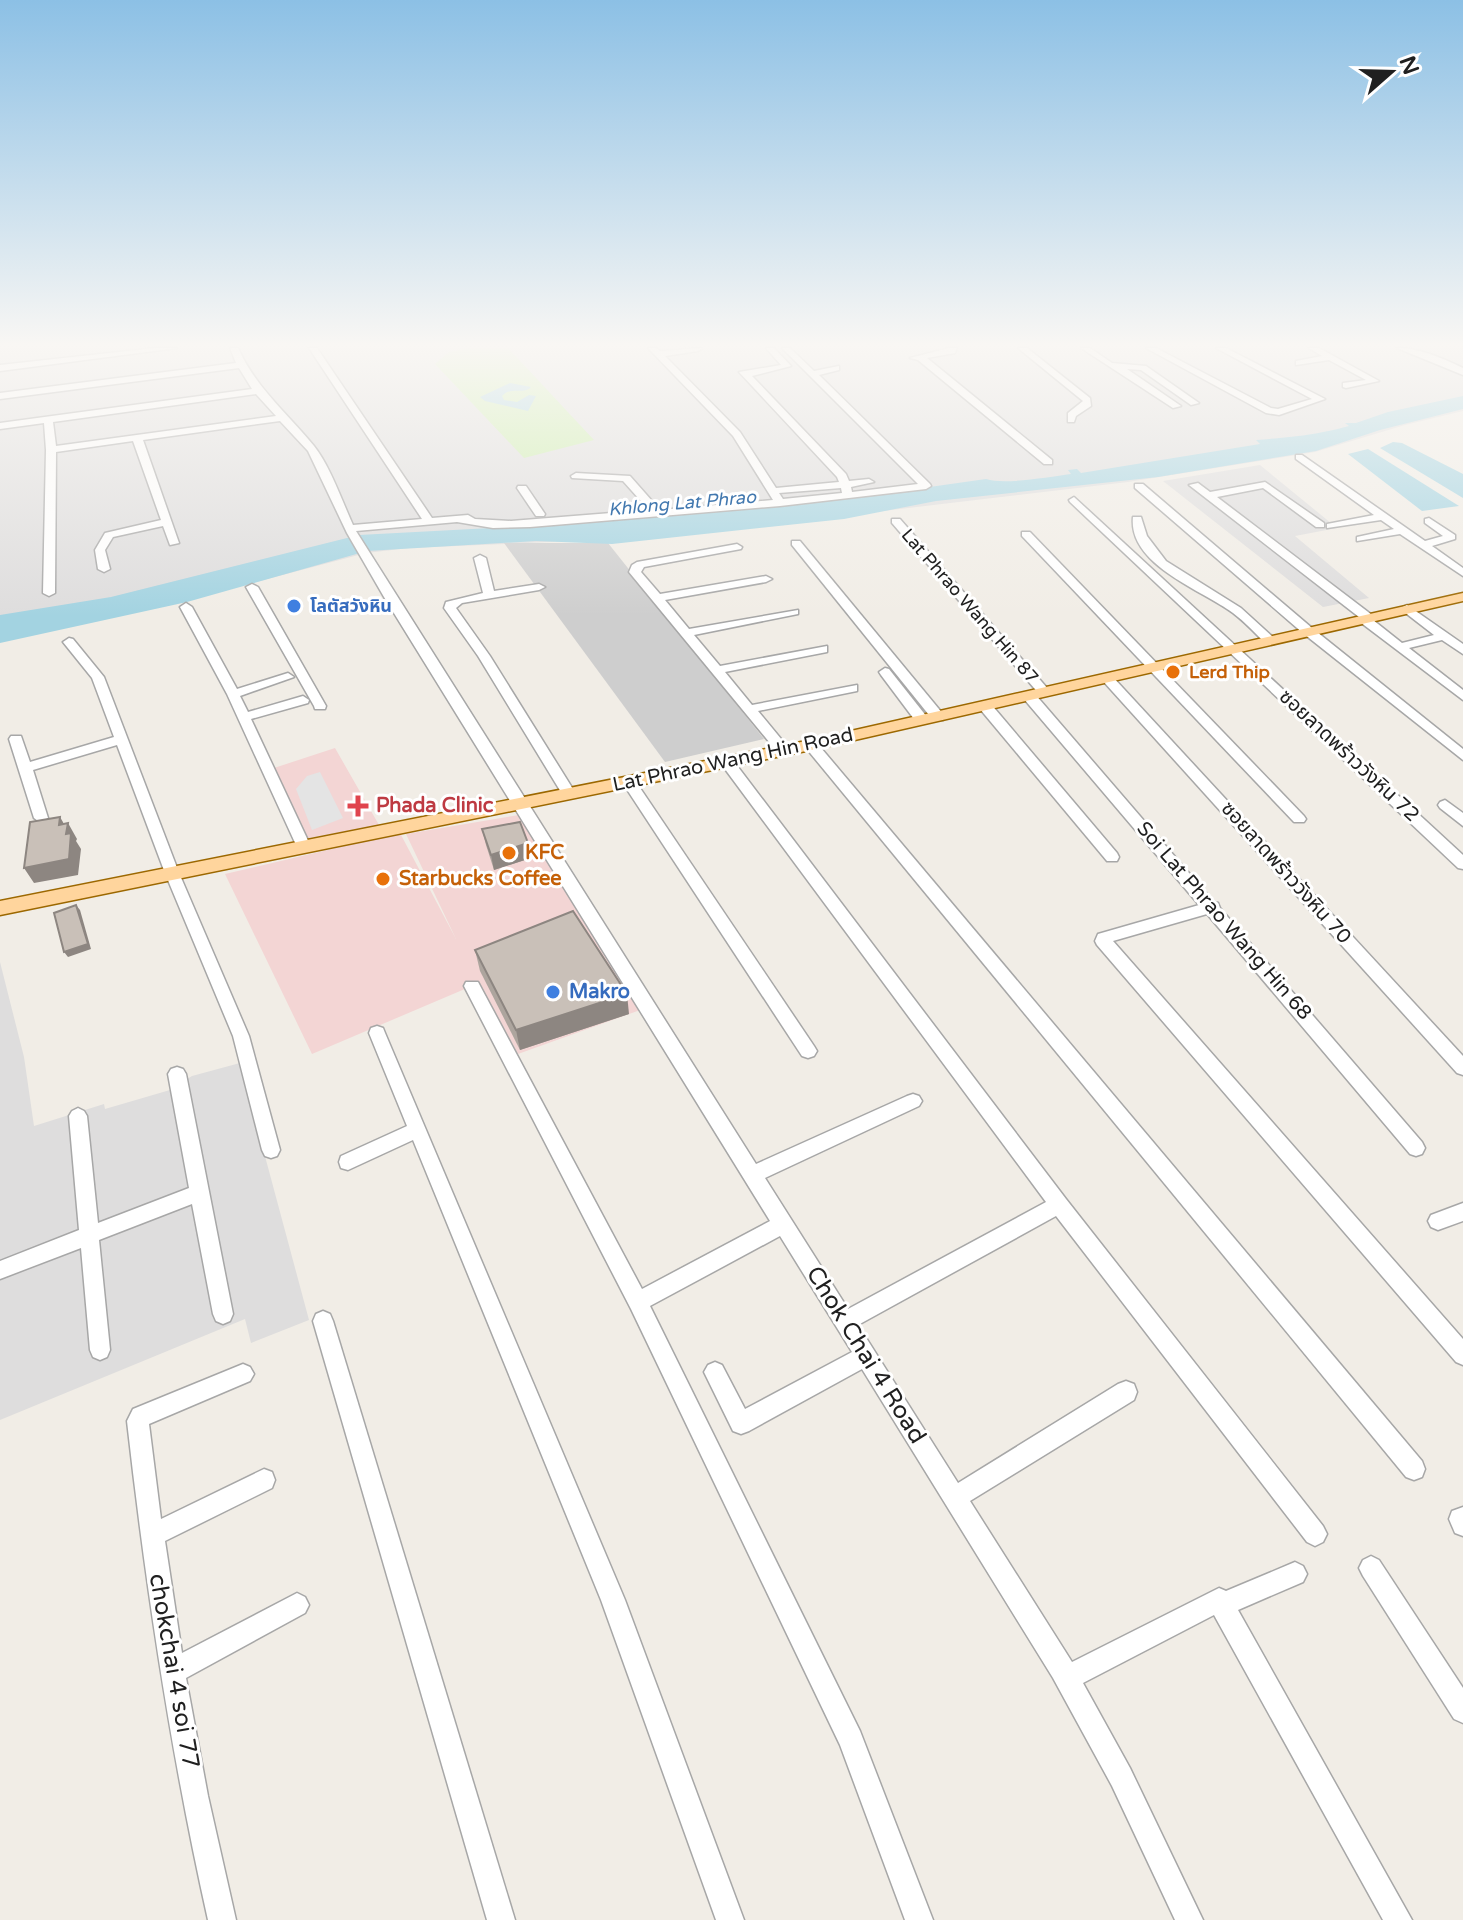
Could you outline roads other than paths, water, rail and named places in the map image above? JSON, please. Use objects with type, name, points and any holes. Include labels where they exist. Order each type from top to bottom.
[{"type":"main road","name":"Lat Phrao Wang Hin Road","points":[[0,908],[784,751],[1463,597]]},
{"type":"street","points":[[49,593],[50,438]]},
{"type":"street","points":[[51,450],[137,438],[174,543]]},
{"type":"street","name":"Chok Chai 4 Road","points":[[300,438],[312,450],[365,557],[1067,1678],[1121,1777],[1189,1920]]},
{"type":"street","points":[[373,438],[428,520]]},
{"type":"street","points":[[739,438],[780,503]]},
{"type":"street","points":[[803,438],[847,489]]},
{"type":"street","points":[[773,491],[926,486],[877,438]]},
{"type":"street","points":[[1017,438],[1048,462]]},
{"type":"street","points":[[1299,457],[1463,573]]},
{"type":"street","points":[[576,476],[626,478],[657,513]]},
{"type":"street","points":[[457,519],[478,524],[572,520],[780,503],[869,482]]},
{"type":"street","points":[[1194,485],[1463,696]]},
{"type":"street","points":[[1207,496],[1265,485],[1326,525],[1383,516]]},
{"type":"street","points":[[1139,486],[1308,631],[1463,756]]},
{"type":"street","points":[[522,488],[540,514]]},
{"type":"street","name":"ซอยลาดพร้าววังหิน 72","points":[[1074,500],[1463,864]]},
{"type":"street","points":[[352,532],[428,520],[570,512],[572,520]]},
{"type":"street","points":[[1137,519],[1142,541],[1158,557],[1191,586],[1241,613],[1270,641]]},
{"type":"street","name":"Lat Phrao Wang Hin 87","points":[[896,521],[1037,694]]},
{"type":"street","points":[[1424,545],[1451,537],[1429,521]]},
{"type":"street","points":[[104,569],[100,550],[109,535],[166,522]]},
{"type":"street","points":[[1361,539],[1403,530]]},
{"type":"street","points":[[1026,534],[1299,819]]},
{"type":"street","points":[[796,543],[930,718]]},
{"type":"street","points":[[737,547],[641,564],[635,572],[784,751]]},
{"type":"street","points":[[480,558],[489,594]]},
{"type":"street","points":[[659,598],[766,579]]},
{"type":"street","points":[[252,587],[320,706]]},
{"type":"street","points":[[539,587],[459,600],[450,604],[450,608],[484,656],[569,794]]},
{"type":"street","points":[[186,607],[233,694],[304,847]]},
{"type":"street","points":[[1407,609],[1463,650]]},
{"type":"street","points":[[688,633],[794,612]]},
{"type":"street","points":[[1399,647],[1444,636]]},
{"type":"street","points":[[69,642],[98,677],[172,873],[241,1036],[271,1150]]},
{"type":"street","points":[[718,670],[823,649]]},
{"type":"street","points":[[885,672],[930,718]]},
{"type":"street","points":[[233,694],[288,677]]},
{"type":"street","name":"ซอยลาดพร้าววังหิน 70","points":[[1107,678],[1463,1068]]},
{"type":"street","points":[[750,709],[853,688]]},
{"type":"street","name":"Soi Lat Phrao Wang Hin 68","points":[[1037,694],[1416,1148]]},
{"type":"street","points":[[244,717],[303,700]]},
{"type":"street","points":[[985,706],[1112,857]]},
{"type":"street","points":[[16,739],[41,818]]},
{"type":"street","points":[[25,768],[120,740]]},
{"type":"street","points":[[811,745],[1414,1469]]},
{"type":"street","points":[[727,762],[1059,1205],[1315,1534]]},
{"type":"street","points":[[629,782],[808,1051]]},
{"type":"street","points":[[1445,805],[1463,821]]},
{"type":"street","points":[[1213,907],[1104,938],[1103,941],[1463,1355]]},
{"type":"street","points":[[472,986],[638,1302],[851,1740],[919,1920]]},
{"type":"street","points":[[377,1033],[613,1600],[730,1920]]},
{"type":"street","points":[[177,1074],[223,1314]]},
{"type":"street","points":[[752,1175],[913,1101]]},
{"type":"street","points":[[78,1116],[100,1350]]},
{"type":"street","points":[[348,1162],[419,1129]]},
{"type":"street","points":[[0,1270],[201,1192]]},
{"type":"street","points":[[845,1321],[1059,1205]]},
{"type":"street","points":[[1438,1221],[1463,1212]]},
{"type":"street","points":[[638,1302],[783,1224]]},
{"type":"street","points":[[323,1321],[501,1920]]},
{"type":"street","points":[[715,1372],[741,1423],[867,1355]]},
{"type":"street","name":"chokchai 4 soi 77","points":[[222,1920],[172,1672],[151,1536],[138,1419],[243,1374]]},
{"type":"street","points":[[956,1497],[1126,1392]]},
{"type":"street","points":[[151,1536],[264,1480]]},
{"type":"street","points":[[1463,1518],[1460,1519],[1463,1525]]},
{"type":"street","points":[[1371,1568],[1463,1710]]},
{"type":"street","points":[[1223,1604],[1295,1574]]},
{"type":"street","points":[[1067,1678],[1216,1600],[1223,1604],[1398,1920]]},
{"type":"street","points":[[172,1672],[297,1605]]},
{"type":"water","points":[[1357,438],[1316,451],[1158,477],[936,501],[844,519],[612,544],[536,541],[367,551],[187,602],[0,643],[0,615],[111,597],[359,535],[589,523],[838,500],[986,479],[1039,478],[1071,474],[1068,470],[1077,469],[1081,473],[1260,444],[1256,440]]},
{"type":"water","points":[[1393,442],[1402,443],[1463,474],[1463,498],[1380,448]]},
{"type":"water","points":[[1368,449],[1459,506],[1422,511],[1348,454]]},
{"type":"place","name":"โลตัสวังหิน","points":[[294,606]]},
{"type":"place","name":"Lerd Thip","points":[[1173,672]]},
{"type":"place","name":"Phada Clinic","points":[[358,806]]},
{"type":"place","name":"KFC","points":[[509,853]]},
{"type":"place","name":"Starbucks Coffee","points":[[383,879]]},
{"type":"place","name":"Makro","points":[[553,992]]},
{"type":"water label","name":"Khlong Lat Phrao","points":[[682,503]]}]
